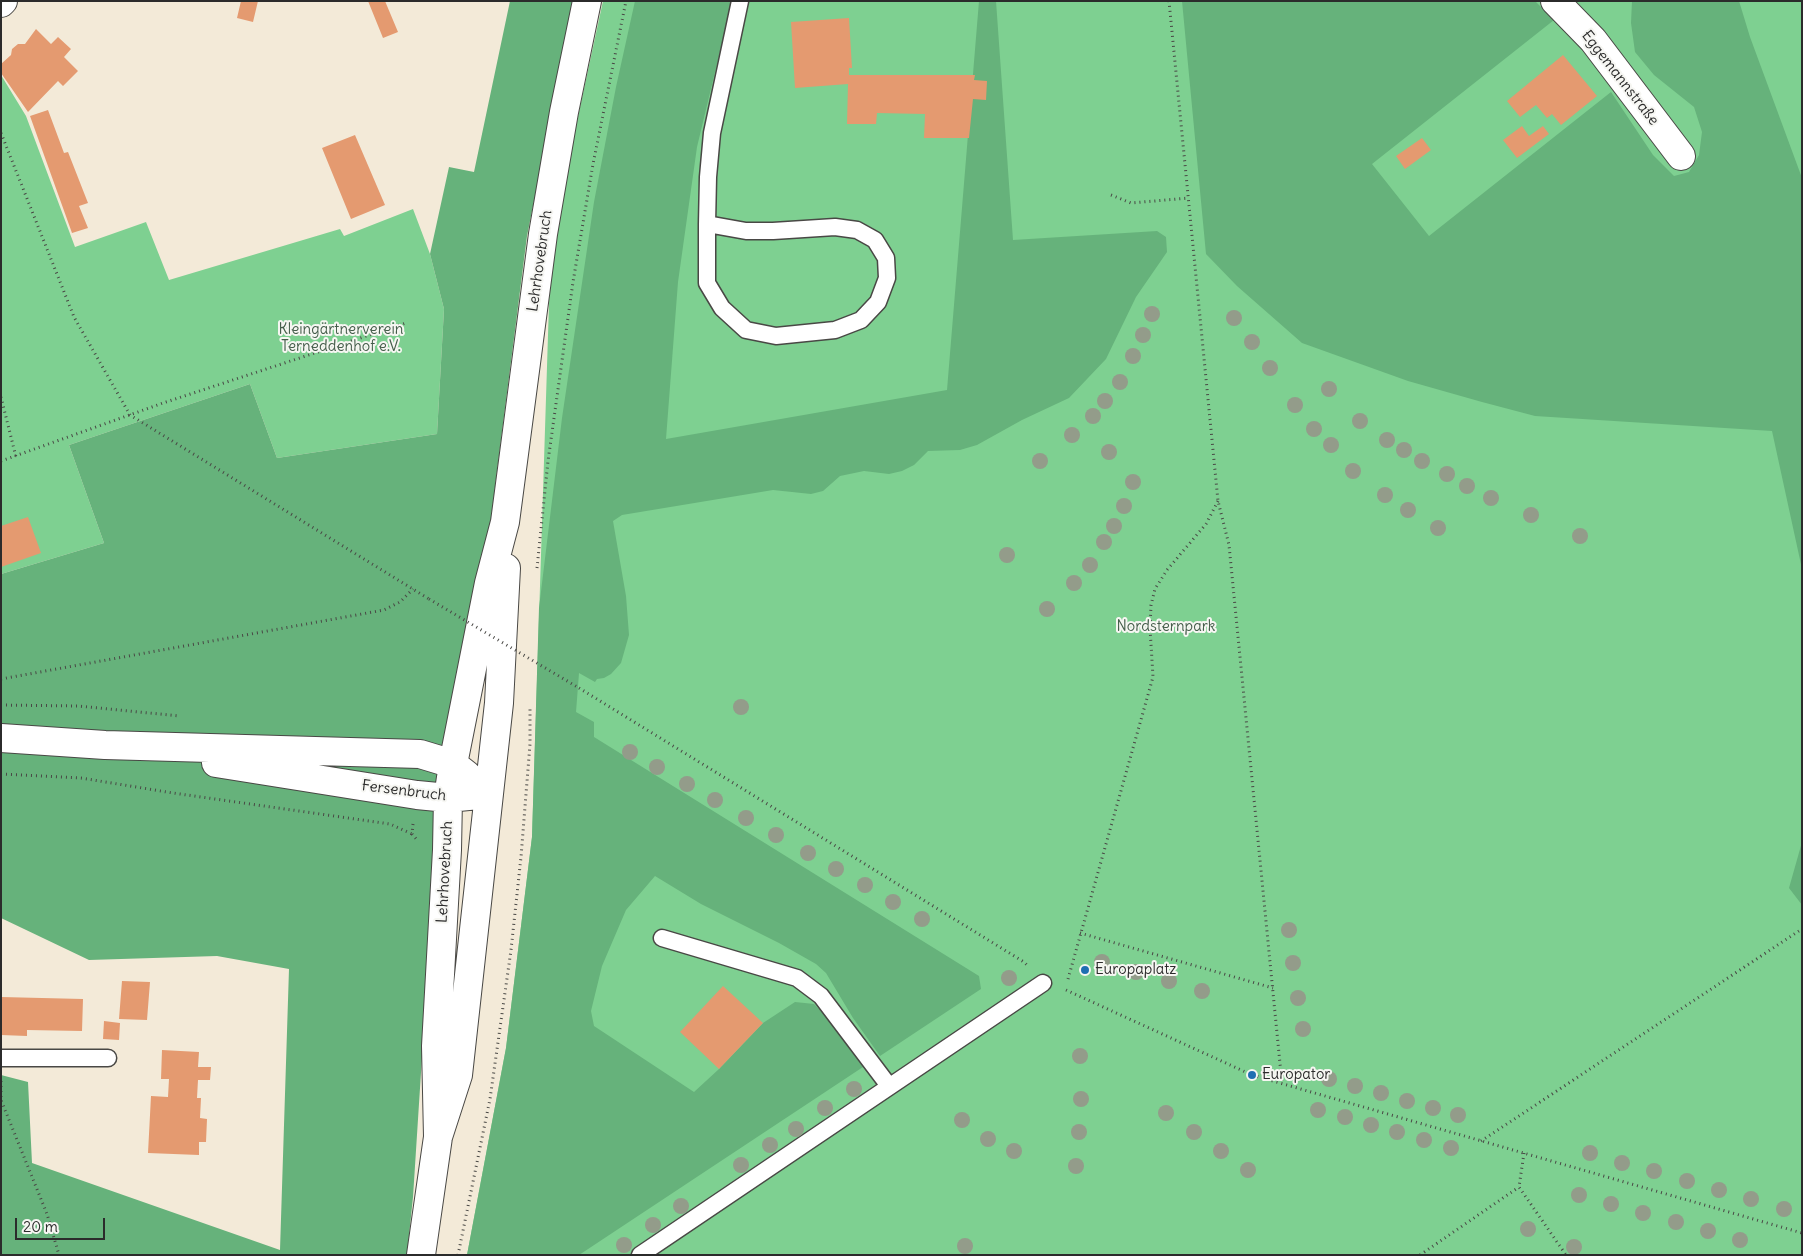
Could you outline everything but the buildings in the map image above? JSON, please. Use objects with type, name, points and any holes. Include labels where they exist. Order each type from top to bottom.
[{"type":"street","name":"Lehrhovebruch","points":[[421,1255],[438,1137],[436,1046],[447,850],[448,798],[489,584],[505,522],[543,234],[564,112],[588,1]]},
{"type":"street","name":"Eggemannstraße","points":[[1555,1],[1592,40],[1681,156]]},
{"type":"street","name":"Lehrhovebruch","points":[[438,1137],[458,1075],[499,703],[506,579],[505,522]]},
{"type":"street","name":"Fersenbruch","points":[[1,738],[105,745],[420,754],[453,764],[489,794]]},
{"type":"street","name":"Fersenbruch","points":[[105,745],[397,792],[448,798],[489,794]]},
{"type":"lane","points":[[707,224],[746,231],[835,227],[857,230],[875,240],[886,258],[887,278],[878,302],[861,320],[835,330],[776,336],[746,330],[722,308],[707,283],[707,224],[708,177],[712,134],[740,1]]},
{"type":"lane","points":[[662,938],[797,978],[821,996],[889,1086]]},
{"type":"lane","points":[[640,1255],[1043,984]]},
{"type":"lane","points":[[1,1058],[108,1058]]},
{"type":"path","points":[[536,574],[548,461],[573,282],[593,164],[626,1]]},
{"type":"path","points":[[1169,1],[1218,501],[1229,545],[1282,1084]]},
{"type":"path","points":[[1,134],[74,317],[130,415],[429,600],[579,688],[1024,962],[1043,984],[1065,990],[1252,1075],[1802,1233]]},
{"type":"path","points":[[1111,195],[1131,203],[1189,198]]},
{"type":"path","points":[[1,461],[130,415],[406,324]]},
{"type":"path","points":[[1,397],[16,456]]},
{"type":"path","points":[[1065,990],[1153,677],[1150,628],[1151,605],[1155,589],[1167,570],[1206,524],[1218,501]]},
{"type":"path","points":[[1,679],[384,610],[400,602],[413,589]]},
{"type":"path","points":[[531,668],[532,659]]},
{"type":"path","points":[[458,1255],[490,1099],[511,950],[530,744],[530,706]]},
{"type":"path","points":[[1,774],[81,778],[390,824],[412,834]]},
{"type":"path","points":[[1481,1141],[1802,929]]},
{"type":"path","points":[[1080,933],[1273,988]]},
{"type":"path","points":[[1,1058],[1,1100],[46,1214],[59,1255]]},
{"type":"path","points":[[1524,1153],[1519,1187],[1566,1255]]},
{"type":"path","points":[[1420,1255],[1519,1187]]},
{"type":"green space","points":[[510,1],[574,1],[527,236],[490,526],[455,689],[436,839],[413,1197],[407,1255],[1,1255],[1,1075],[28,1082],[32,1163],[280,1250],[289,969],[217,956],[89,960],[1,918],[1,574],[104,543],[69,445],[250,384],[277,458],[437,434],[444,309],[430,254],[449,167],[474,172]]},
{"type":"green space","name":"Nordsternpark","points":[[603,1],[1802,1],[1802,1255],[467,1255],[506,1048],[532,837],[551,241]]},
{"type":"green space","points":[[635,1],[732,1],[697,147],[678,282],[666,439],[947,390],[979,1],[996,1],[1013,240],[1157,231],[1166,237],[1167,252],[1136,297],[1106,359],[1069,398],[1022,420],[977,445],[960,450],[928,451],[914,465],[902,471],[889,474],[864,471],[840,476],[823,491],[811,494],[773,490],[622,515],[613,521],[626,596],[629,635],[621,663],[611,674],[597,679],[595,682],[579,673],[576,712],[594,722],[594,737],[979,976],[981,989],[880,1056],[853,1018],[826,973],[816,964],[779,943],[701,904],[655,876],[626,910],[602,966],[591,1011],[594,1026],[694,1092],[763,1023],[795,1002],[814,1004],[825,1015],[863,1067],[579,1255],[467,1255],[506,1048],[532,837],[539,608],[562,418],[594,202]]},
{"type":"green space","points":[[1182,1],[1535,1],[1554,20],[1372,164],[1429,236],[1611,92],[1653,155],[1674,176],[1689,172],[1699,155],[1702,132],[1694,107],[1654,75],[1635,52],[1631,23],[1632,1],[1739,1],[1750,37],[1802,178],[1802,569],[1772,431],[1535,416],[1482,402],[1408,381],[1302,343],[1237,286],[1206,254]]},
{"type":"green space","name":"Kleingärtnerverein Terneddenhof e.V.","points":[[1,75],[26,116],[75,247],[146,222],[169,280],[340,229],[344,236],[413,209],[430,254],[444,309],[437,434],[277,458],[250,384],[69,445],[104,543],[1,574]]},
{"type":"green space","points":[[1802,842],[1802,905],[1789,888]]},
{"type":"place","name":"Europaplatz","points":[[1085,970]]},
{"type":"place","name":"Europator","points":[[1252,1075]]}]
